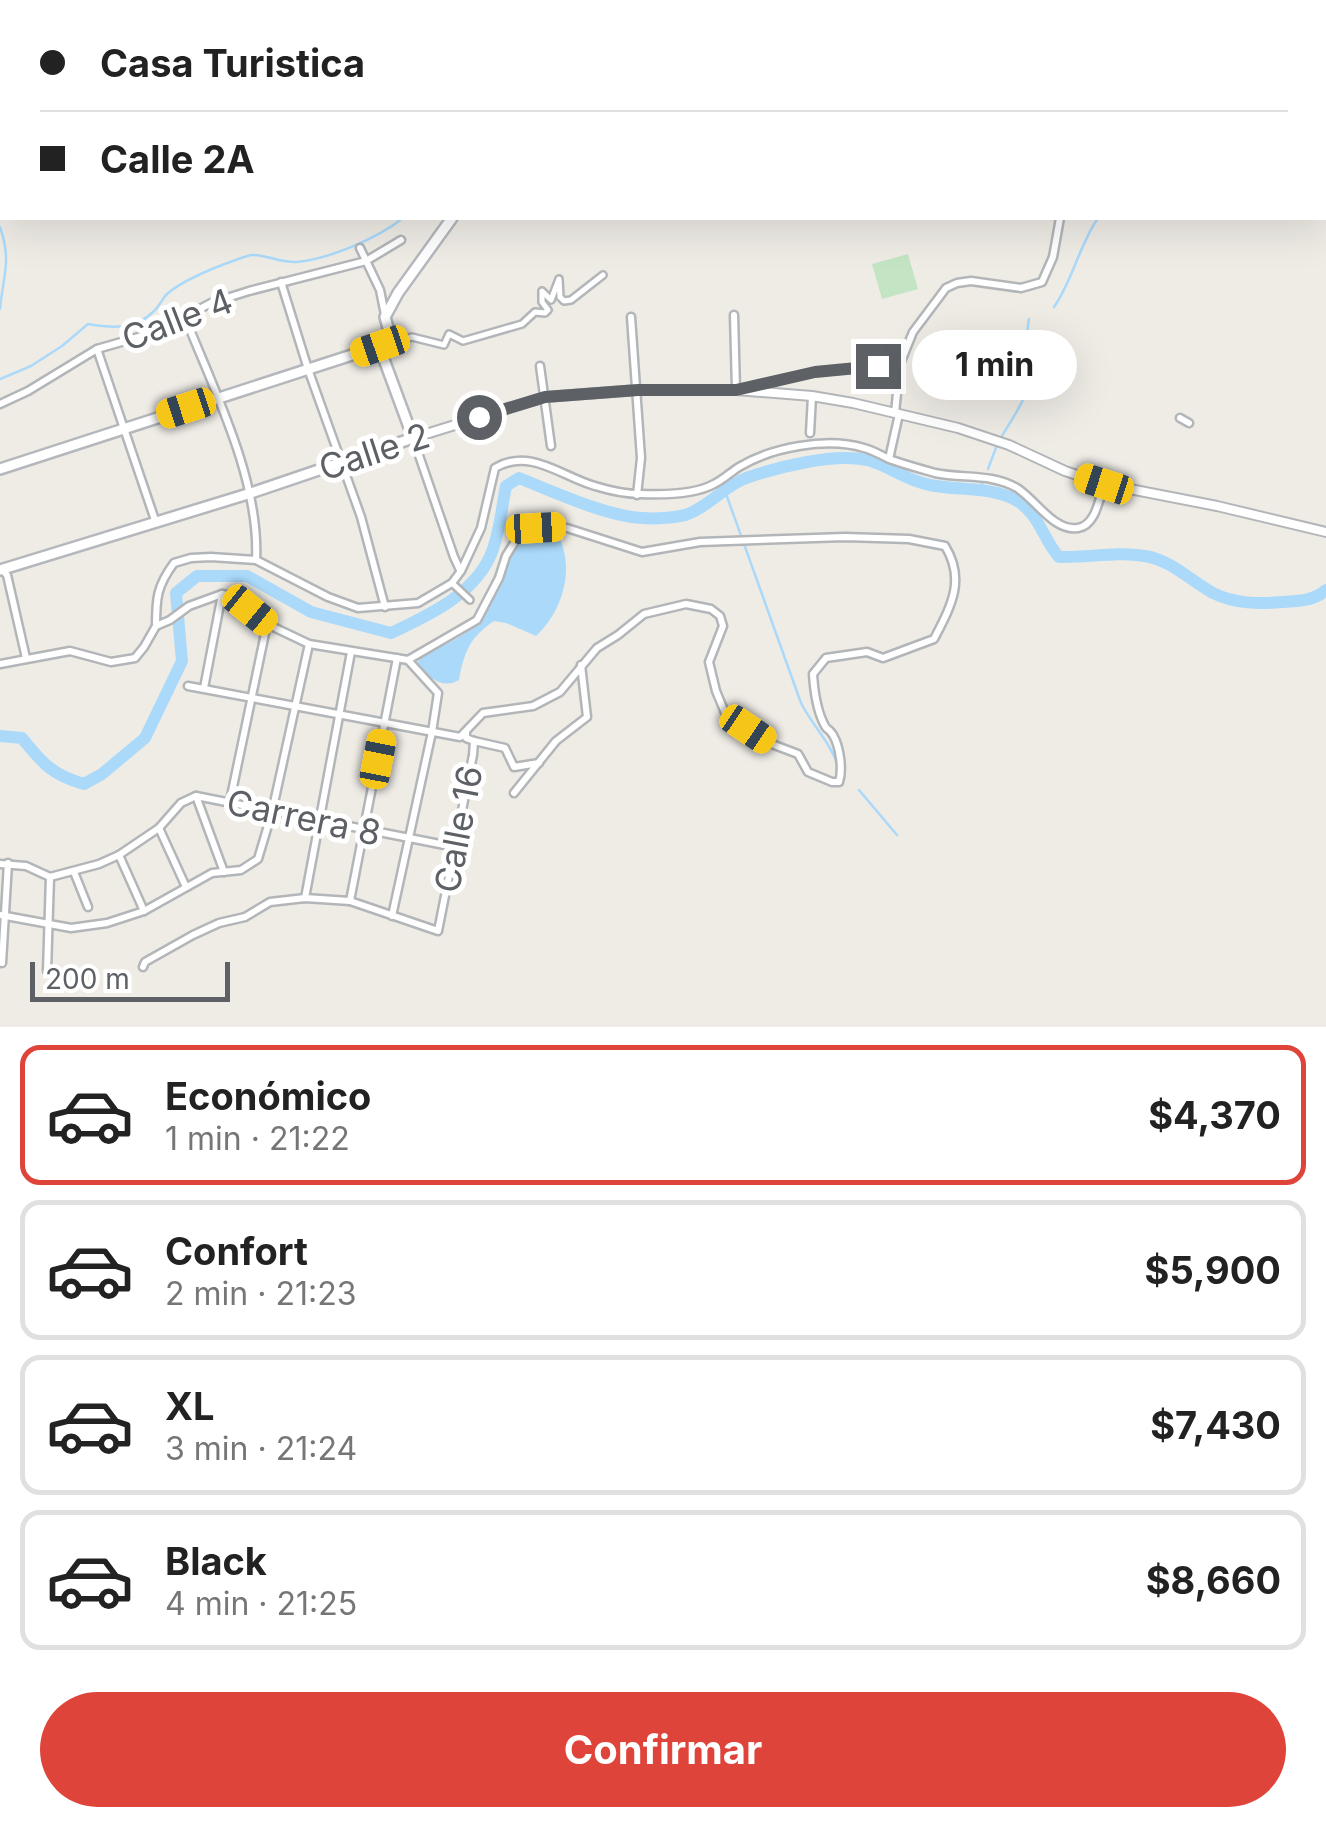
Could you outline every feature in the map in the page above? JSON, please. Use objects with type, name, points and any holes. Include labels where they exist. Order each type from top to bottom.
[{"type":"main road","points":[[0,470],[392,342],[385,316],[451,220]]},
{"type":"main road","points":[[380,346],[412,438]]},
{"type":"main road","name":"Calle 2","points":[[0,569],[156,523],[412,438]]},
{"type":"street","points":[[890,459],[900,364],[913,332],[946,288],[957,283],[970,281],[1021,288],[1042,282],[1049,270],[1060,220]]},
{"type":"street","name":"Calle 4","points":[[0,404],[97,349],[156,332],[210,303],[366,262],[401,240]]},
{"type":"street","points":[[360,248],[380,290],[385,316]]},
{"type":"street","points":[[392,342],[412,337],[444,344],[449,334],[463,341],[522,324],[534,312],[548,310],[542,302],[542,291],[550,300],[560,279],[560,297],[564,301],[571,300],[603,275]]},
{"type":"street","points":[[281,282],[362,516],[385,607]]},
{"type":"street","points":[[380,290],[389,295],[398,292]]},
{"type":"street","points":[[734,315],[736,390],[815,372],[900,364]]},
{"type":"street","points":[[631,317],[641,458],[637,494]]},
{"type":"street","points":[[192,332],[250,493],[257,532],[256,560]]},
{"type":"street","points":[[97,349],[156,523]]},
{"type":"street","points":[[540,366],[552,446]]},
{"type":"street","name":"Calle 2","points":[[412,438],[545,397],[638,390],[736,390],[812,396],[958,428],[1104,484],[1326,532]]},
{"type":"street","points":[[810,432],[812,396]]},
{"type":"street","points":[[1180,418],[1189,423]]},
{"type":"street","points":[[412,438],[461,571]]},
{"type":"street","points":[[0,664],[70,651],[111,662],[135,658],[156,626],[161,582],[174,563],[192,558],[256,560],[358,608],[418,603],[452,583],[461,571],[480,528],[495,468],[507,461],[528,461],[560,470],[592,486],[637,494],[687,492],[712,486],[764,454],[838,442],[938,473],[996,479],[1016,488],[1056,522],[1080,528],[1089,523],[1104,484]]},
{"type":"street","points":[[188,686],[432,732],[463,734],[482,712],[533,706],[560,692],[597,648],[644,614],[686,604],[711,609],[720,616],[723,626],[709,662],[726,715],[769,744],[798,754],[808,772],[840,782],[838,748],[818,708],[812,674],[826,658],[868,652],[883,658],[934,638],[953,596],[954,562],[945,546],[910,539],[700,542],[642,552],[568,528],[536,528],[519,534],[477,620],[408,660]]},
{"type":"street","points":[[0,569],[7,575],[26,658]]},
{"type":"street","points":[[452,583],[470,600]]},
{"type":"street","points":[[143,967],[145,962],[219,923],[246,917],[270,902],[304,898],[350,900],[392,916],[438,693],[408,660],[309,644],[267,624],[234,596],[222,594],[189,606],[156,626]]},
{"type":"street","points":[[204,688],[222,594]]},
{"type":"street","points":[[230,801],[267,624]]},
{"type":"street","points":[[2,916],[71,928],[108,923],[144,911],[212,873],[241,870],[258,860],[309,644]]},
{"type":"street","points":[[304,898],[351,652]]},
{"type":"street","points":[[350,900],[398,658]]},
{"type":"street","points":[[514,793],[556,742],[587,717],[581,665]]},
{"type":"street","name":"Calle 16","points":[[392,916],[438,932],[474,741],[463,734]]},
{"type":"street","points":[[474,741],[505,748],[514,768],[539,763]]},
{"type":"street","points":[[196,796],[224,872]]},
{"type":"street","name":"Carrera 8","points":[[50,877],[119,855],[159,828],[181,802],[196,796],[455,847]]},
{"type":"street","points":[[159,828],[186,887]]},
{"type":"street","points":[[119,855],[144,911]]},
{"type":"street","points":[[2,963],[4,864],[26,866],[50,877],[47,971]]},
{"type":"street","points":[[74,872],[88,907]]},
{"type":"green space","points":[[908,254],[918,289],[882,299],[872,264]]},
{"type":"water","points":[[537,534],[559,537],[566,563],[559,603],[545,626],[536,636],[494,621],[469,646],[459,680],[447,684],[431,678],[417,665],[420,657],[461,636],[482,619],[516,547]]},
{"type":"waterway","points":[[0,379],[31,366],[88,324],[114,327],[146,318],[173,289],[215,268],[251,255],[291,262],[324,257],[367,240],[400,220]]},
{"type":"waterway","points":[[1054,307],[1097,220]]},
{"type":"waterway","points":[[0,227],[6,259],[0,309]]},
{"type":"waterway","points":[[1002,436],[1028,386],[1029,319]]},
{"type":"waterway","points":[[988,469],[997,445]]},
{"type":"waterway","points":[[0,736],[22,738],[64,777],[84,784],[102,774],[145,738],[182,661],[176,593],[197,576],[247,576],[311,612],[391,633],[406,626],[451,601],[486,565],[499,526],[506,486],[519,478],[613,513],[659,518],[688,514],[746,478],[806,462],[853,458],[882,465],[921,483],[1009,497],[1032,514],[1059,557],[1123,554],[1154,558],[1213,593],[1247,602],[1300,601],[1326,590]]},
{"type":"waterway","points":[[980,490],[983,481]]},
{"type":"waterway","points":[[725,491],[801,703],[838,766]]},
{"type":"waterway","points":[[859,790],[897,835]]},
{"type":"route","points":[[479,417],[545,397],[638,390],[736,390],[815,372],[878,366]]}]
